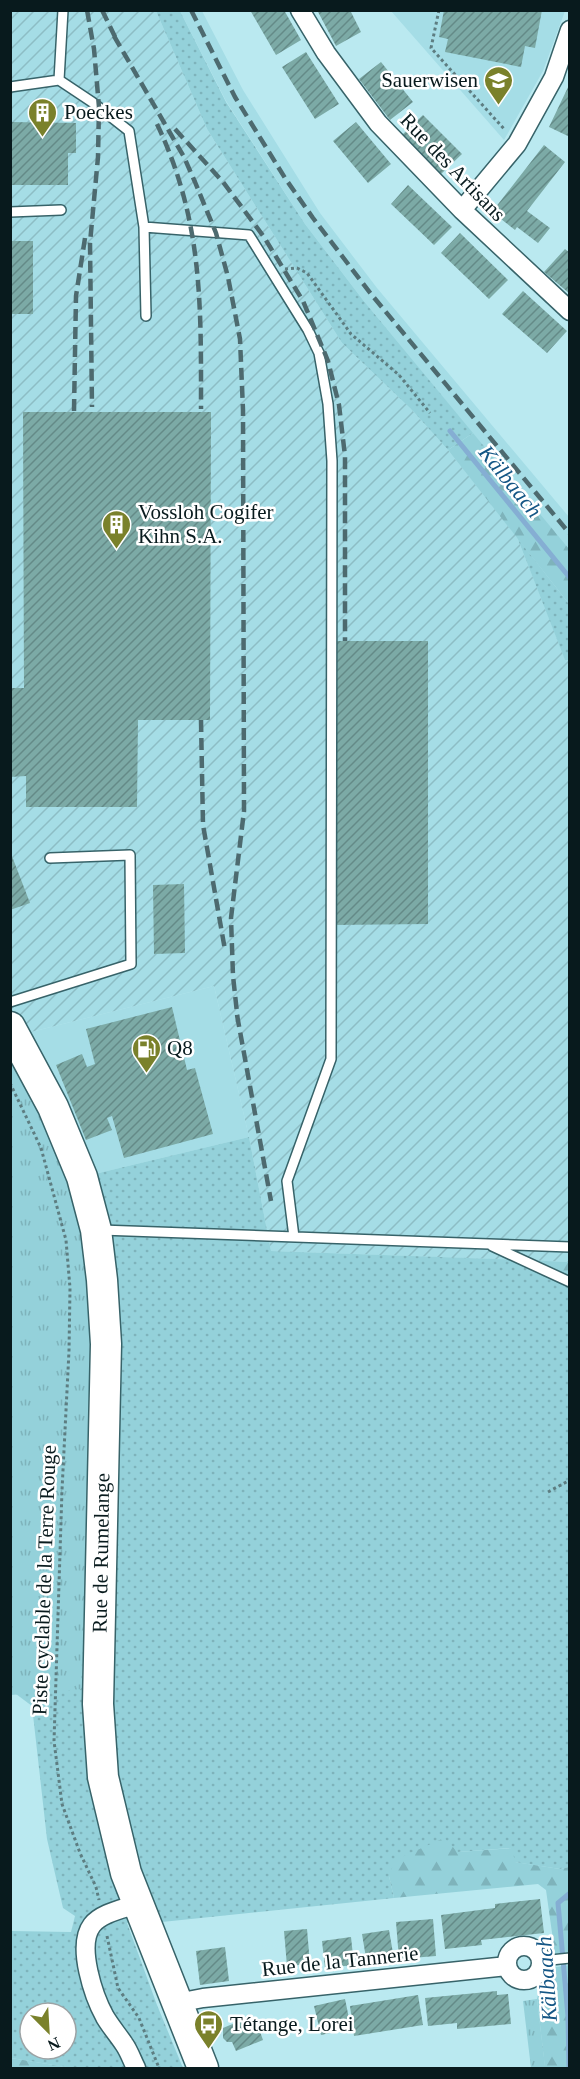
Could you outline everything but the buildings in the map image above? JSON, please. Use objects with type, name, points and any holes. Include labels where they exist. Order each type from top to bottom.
[{"type":"main road","name":"Rue de Rumelange","points":[[13,1032],[53,1107],[82,1177],[96,1230],[106,1344],[98,1704],[103,1777],[126,1873],[203,2068]]},
{"type":"street","name":"Rue des Artisans","points":[[300,10],[327,53],[378,123],[462,210],[570,311]]},
{"type":"street","points":[[462,210],[517,144],[554,77],[570,30]]},
{"type":"street","points":[[136,2068],[125,2045],[105,2017],[92,1985],[85,1944],[87,1933],[93,1924],[103,1917],[137,1904]]},
{"type":"street","name":"Rue de la Tannerie","points":[[177,2003],[507,1966],[513,1976],[518,1979],[529,1979],[538,1972],[541,1961]]},
{"type":"lane","points":[[59,80],[63,10]]},
{"type":"lane","points":[[10,87],[59,80],[129,131],[144,227],[146,316]]},
{"type":"lane","points":[[10,212],[61,210]]},
{"type":"lane","points":[[144,227],[249,235],[308,330],[319,353],[328,404],[332,461],[331,1059],[287,1181],[294,1237]]},
{"type":"lane","points":[[10,1002],[132,964],[130,855],[50,858]]},
{"type":"lane","points":[[96,1230],[570,1247]]},
{"type":"lane","points":[[487,1244],[570,1282]]},
{"type":"lane","points":[[541,1961],[570,1958]]},
{"type":"path","points":[[438,10],[431,48],[517,144]]},
{"type":"path","points":[[273,275],[285,269],[297,268],[307,273],[351,334],[399,375],[430,413]]},
{"type":"path","name":"Piste cyclable de la Terre Rouge","points":[[10,1083],[41,1148],[66,1240],[70,1288],[54,1741],[62,1804],[80,1853],[96,1887],[118,1988],[139,2018],[159,2068]]},
{"type":"path","points":[[548,1492],[570,1480]]},
{"type":"shaded area","points":[[10,11],[156,11],[207,129],[342,343],[412,410],[448,450],[517,537],[565,659],[569,660],[569,1262],[271,1251],[249,1137],[214,986],[15,1036],[11,1027]]},
{"type":"shaded area","points":[[180,11],[202,11],[243,90],[320,213],[377,288],[569,517],[569,550],[363,300],[305,224],[226,101]]},
{"type":"shaded area","name":"Sauerwisen","points":[[391,11],[565,11],[543,71],[504,140]]},
{"type":"shaded area","points":[[214,986],[249,1137],[82,1177],[15,1036]]},
{"type":"green space","points":[[156,11],[180,11],[226,102],[305,224],[363,300],[473,433],[448,450],[412,410],[342,343],[207,129]]},
{"type":"green space","points":[[473,433],[569,549],[569,604],[448,450]]},
{"type":"green space","points":[[517,537],[569,604],[569,660],[565,660]]},
{"type":"green space","points":[[10,1027],[82,1177],[249,1137],[271,1251],[524,1260],[569,1282],[569,1867],[560,1869],[514,1862],[511,1848],[458,1852],[389,1876],[394,1898],[162,1922],[127,1923],[183,2068],[72,2068],[29,2061],[78,2061],[78,2001],[18,2001],[18,2059],[11,2058],[11,1931],[71,1932],[75,1916],[63,1908],[47,1839],[32,1706],[16,1694]]},
{"type":"green space","points":[[10,1062],[49,1135],[68,1181],[84,1247],[91,1350],[81,1689],[11,1695]]},
{"type":"green space","points":[[524,1260],[569,1262],[569,1282]]},
{"type":"green space","points":[[444,1838],[458,1852],[512,1848],[515,1862],[560,1869],[569,1867],[569,1952],[555,1954],[546,1890],[538,1884],[394,1898],[389,1876],[395,1860]]},
{"type":"green space","points":[[569,1965],[569,2068],[545,2068],[537,1999],[540,1987],[556,1967]]},
{"type":"green space","points":[[537,1999],[545,2068],[531,2068],[523,2001]]},
{"type":"green space","points":[[10,2058],[72,2068],[11,2068]]},
{"type":"waterway","name":"Kälbaach","points":[[450,431],[570,578]]},
{"type":"waterway","name":"Kälbaach","points":[[569,2068],[568,2016],[558,1903],[570,1893]]},
{"type":"railway","points":[[87,10],[94,49],[99,107],[98,157],[90,243],[92,407]]},
{"type":"railway","points":[[102,10],[118,43]]},
{"type":"railway","points":[[191,10],[235,97],[285,178],[313,218],[371,294],[570,534]]},
{"type":"railway","points":[[114,36],[184,157],[195,182],[216,233],[228,277],[240,339],[243,410],[244,811],[231,918],[233,976],[238,1022]]},
{"type":"railway","points":[[157,124],[172,160],[191,229],[201,334],[201,409]]},
{"type":"railway","points":[[175,129],[223,182],[264,237],[303,301],[328,361],[339,405],[345,456],[345,641]]},
{"type":"railway","points":[[74,411],[76,296],[85,238]]},
{"type":"railway","points":[[201,720],[203,825],[225,950]]},
{"type":"railway","points":[[237,1015],[271,1201]]},
{"type":"place","name":"Sauerwisen","points":[[499,106]]},
{"type":"place","name":"Poeckes","points":[[43,138]]},
{"type":"place","name":"Vossloh Cogifer Kihn S.A.","points":[[117,550]]},
{"type":"place","name":"Q8","points":[[146,1074]]},
{"type":"place","name":"Tétange, Lorei","points":[[209,2050]]}]
